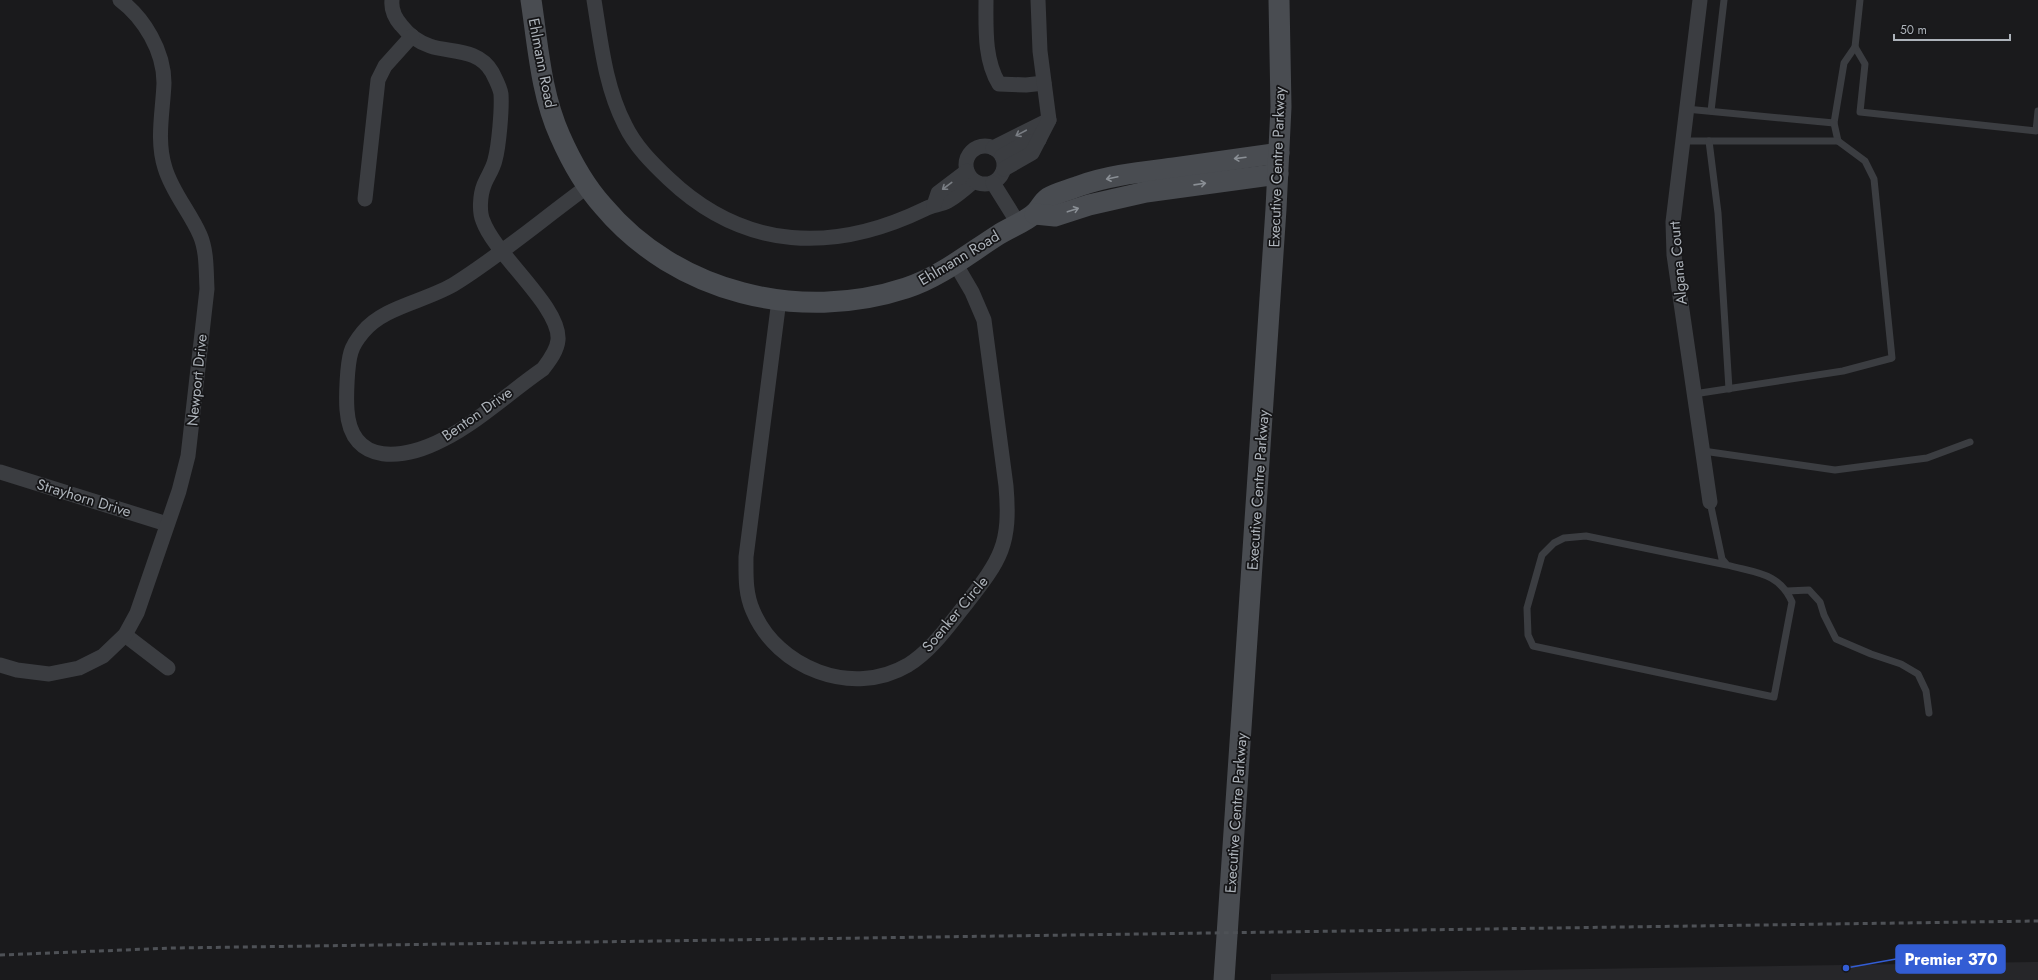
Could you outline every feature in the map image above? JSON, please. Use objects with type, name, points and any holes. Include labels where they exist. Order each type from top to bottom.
[{"type":"street","name":"Newport Drive","points":[[0,665],[17,670],[49,674],[79,668],[103,656],[124,635],[137,613],[188,456],[207,289],[206,262],[200,235],[172,186],[164,167],[160,146],[164,81],[159,56],[148,30],[134,11],[120,0]]},
{"type":"street","name":"Benton Drive","points":[[392,0],[395,18],[412,36],[420,42],[431,47],[460,51],[473,56],[491,70],[501,93],[495,161],[483,186],[481,203],[484,225],[502,252],[548,311],[555,324],[558,340],[552,358],[543,369],[465,426],[444,439],[398,455],[382,454],[370,451],[355,438],[347,417],[346,404],[351,352],[357,340],[375,320],[455,284],[502,252],[588,186]]},
{"type":"street","name":"Ehlmann Road","points":[[531,0],[543,80],[549,108],[571,158],[602,206],[622,227],[648,248],[676,267],[729,289],[779,300],[839,302],[907,288],[938,274],[956,263],[1026,218],[1046,199],[1081,185],[1142,172],[1279,154]]},
{"type":"street","points":[[594,0],[602,55],[610,90],[625,126],[650,161],[682,192],[713,213],[751,230],[785,238],[825,238],[861,233],[897,222],[934,205],[947,202],[971,176]]},
{"type":"street","points":[[986,0],[986,30],[991,72],[999,84],[1018,86],[1044,83]]},
{"type":"street","points":[[971,176],[967,159],[970,153],[981,147],[999,158],[1032,153],[1050,120],[1040,51],[1038,0]]},
{"type":"street","name":"Executive Centre Parkway","points":[[1224,980],[1278,174],[1281,107],[1279,0]]},
{"type":"street","name":"Algana Court","points":[[1700,0],[1673,222],[1674,255],[1710,502]]},
{"type":"street","points":[[365,199],[378,80],[385,66],[412,36]]},
{"type":"street","points":[[999,158],[1050,120]]},
{"type":"street","points":[[971,176],[987,184],[998,179],[999,158]]},
{"type":"street","points":[[993,182],[1026,218],[1055,216],[1089,205],[1146,192],[1278,174]]},
{"type":"street","name":"Soenker Circle","points":[[779,300],[746,557],[746,586],[752,610],[763,631],[777,646],[797,663],[818,672],[836,676],[861,679],[882,675],[906,666],[921,656],[937,640],[989,574],[1001,552],[1007,531],[1008,510],[1006,486],[984,320],[972,292],[956,263]]},
{"type":"street","name":"Strayhorn Drive","points":[[0,472],[167,524]]},
{"type":"street","points":[[124,635],[168,668]]},
{"type":"lane","points":[[1711,111],[1724,0]]},
{"type":"lane","points":[[1838,141],[1834,123],[1844,63],[1855,47],[1860,0]]},
{"type":"lane","points":[[1855,47],[1865,64],[1860,112],[2037,131],[2038,111]]},
{"type":"lane","points":[[1686,109],[1834,123]]},
{"type":"lane","points":[[1682,141],[1838,141],[1865,161],[1874,179],[1892,358],[1843,371],[1694,394]]},
{"type":"lane","points":[[1709,141],[1718,213],[1730,389]]},
{"type":"lane","points":[[1703,451],[1835,470],[1927,458],[1970,442]]},
{"type":"lane","points":[[1710,502],[1722,559],[1727,565]]},
{"type":"lane","points":[[1592,537],[1727,565],[1768,576],[1781,584],[1787,591],[1792,602],[1774,697],[1532,646],[1528,635],[1528,608],[1542,555],[1554,543],[1564,538],[1592,537]]},
{"type":"lane","points":[[1787,591],[1809,590],[1820,602],[1824,615],[1836,639],[1871,654],[1901,664],[1918,674],[1926,691],[1929,713]]},
{"type":"shaded area","points":[[2038,962],[2038,980],[1271,980],[1271,974]]},
{"type":"railway","points":[[0,955],[173,948],[2038,921]]},
{"type":"place","name":"Premier 370","points":[[1846,968]]}]
